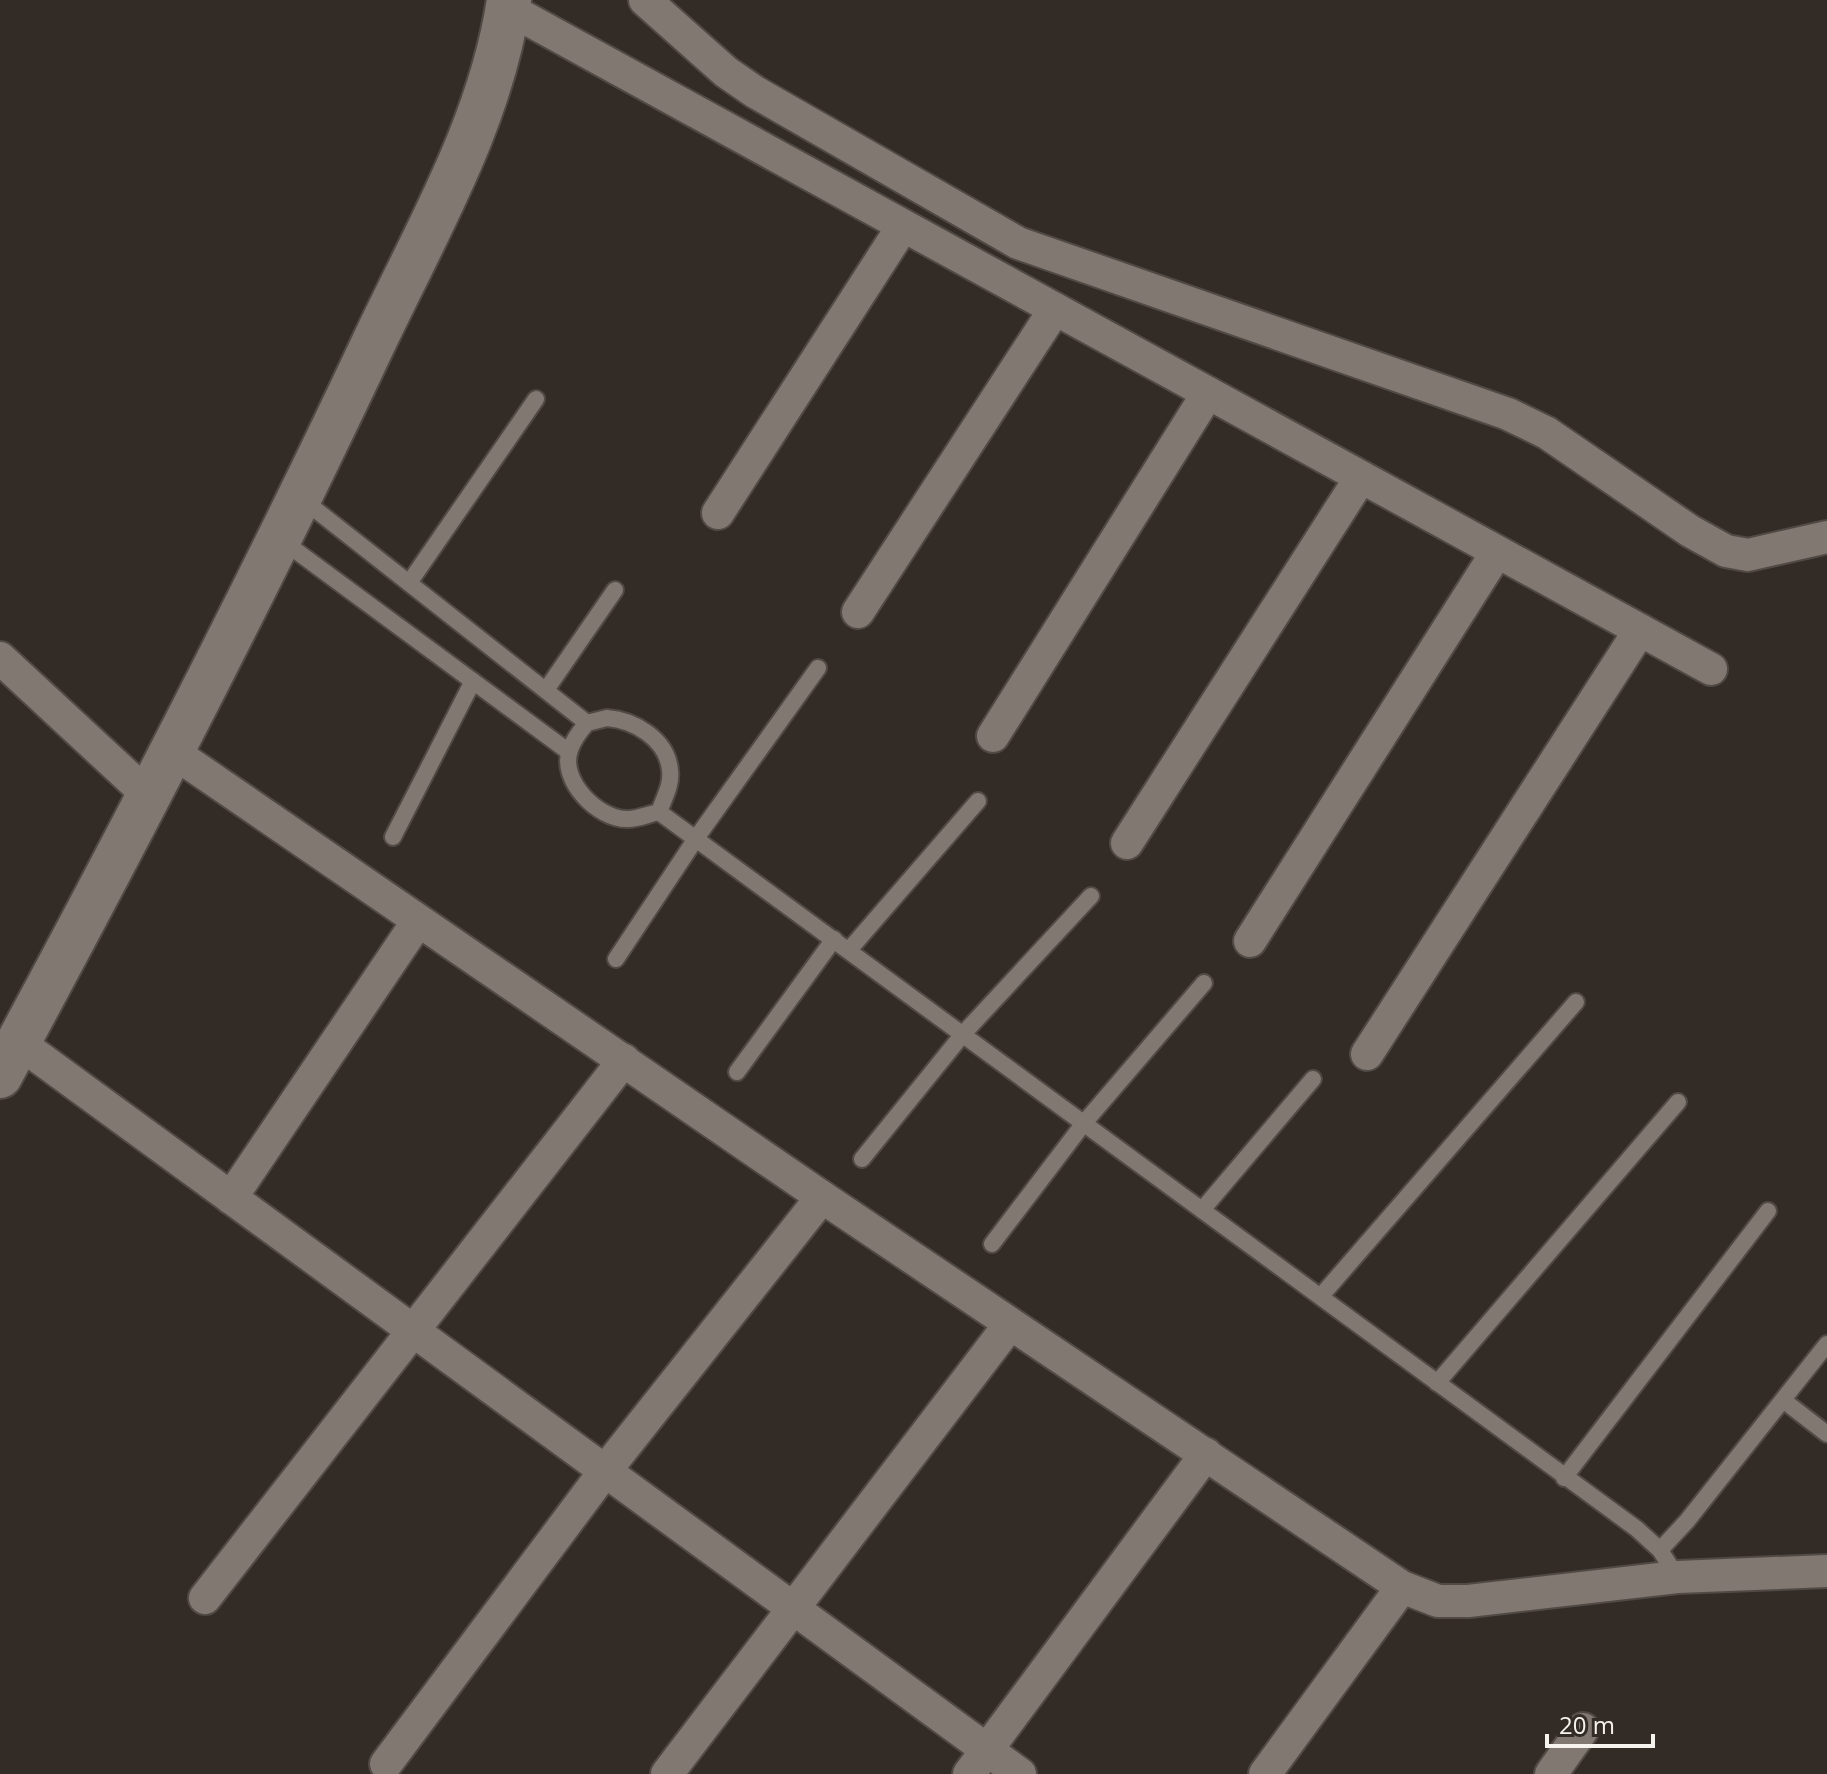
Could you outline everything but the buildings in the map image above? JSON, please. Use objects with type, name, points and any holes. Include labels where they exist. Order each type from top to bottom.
[{"type":"street","points":[[645,0],[726,72],[755,92],[1018,243],[1508,414],[1547,433],[1690,531],[1726,551],[1748,555],[1827,537]]},
{"type":"street","points":[[1020,1774],[978,1762],[791,1607],[231,1198],[9,1059],[173,752],[301,499],[465,152],[487,87],[508,4],[903,226],[1711,669]]},
{"type":"street","points":[[718,513],[903,226]]},
{"type":"street","points":[[858,612],[1055,309]]},
{"type":"street","points":[[993,736],[1208,393]]},
{"type":"street","points":[[1127,843],[1361,477]]},
{"type":"street","points":[[1250,941],[1497,552]]},
{"type":"street","points":[[1367,1054],[1640,630]]},
{"type":"street","points":[[0,658],[149,796]]},
{"type":"street","points":[[173,752],[822,1197],[1402,1587],[1438,1601],[1468,1601],[1677,1577],[1827,1571]]},
{"type":"street","points":[[231,1198],[418,921]]},
{"type":"street","points":[[205,1598],[624,1060]]},
{"type":"street","points":[[386,1764],[605,1471],[822,1197]]},
{"type":"street","points":[[667,1774],[791,1607],[1010,1324]]},
{"type":"street","points":[[978,1762],[1206,1454]]},
{"type":"street","points":[[1265,1774],[1402,1587]]},
{"type":"street","points":[[1551,1774],[1583,1729]]},
{"type":"lane","points":[[409,583],[536,399]]},
{"type":"lane","points":[[301,499],[587,723]]},
{"type":"lane","points":[[280,539],[569,752]]},
{"type":"lane","points":[[546,690],[615,590]]},
{"type":"lane","points":[[616,959],[697,837],[818,668]]},
{"type":"lane","points":[[393,837],[473,681]]},
{"type":"lane","points":[[659,812],[669,785],[670,768],[662,750],[648,733],[627,720],[607,718],[587,723],[569,752],[568,769],[577,787],[607,815],[626,819],[659,812],[697,837],[1321,1296],[1660,1550],[1677,1577]]},
{"type":"lane","points":[[849,950],[978,801]]},
{"type":"lane","points":[[862,1159],[963,1034],[1091,896]]},
{"type":"lane","points":[[737,1072],[834,939]]},
{"type":"lane","points":[[992,1244],[1084,1123],[1204,983]]},
{"type":"lane","points":[[1321,1296],[1576,1002]]},
{"type":"lane","points":[[1202,1210],[1313,1079]]},
{"type":"lane","points":[[1437,1383],[1678,1102]]},
{"type":"lane","points":[[1564,1478],[1768,1211]]},
{"type":"lane","points":[[1660,1550],[1827,1344]]},
{"type":"lane","points":[[1783,1400],[1827,1434]]}]
